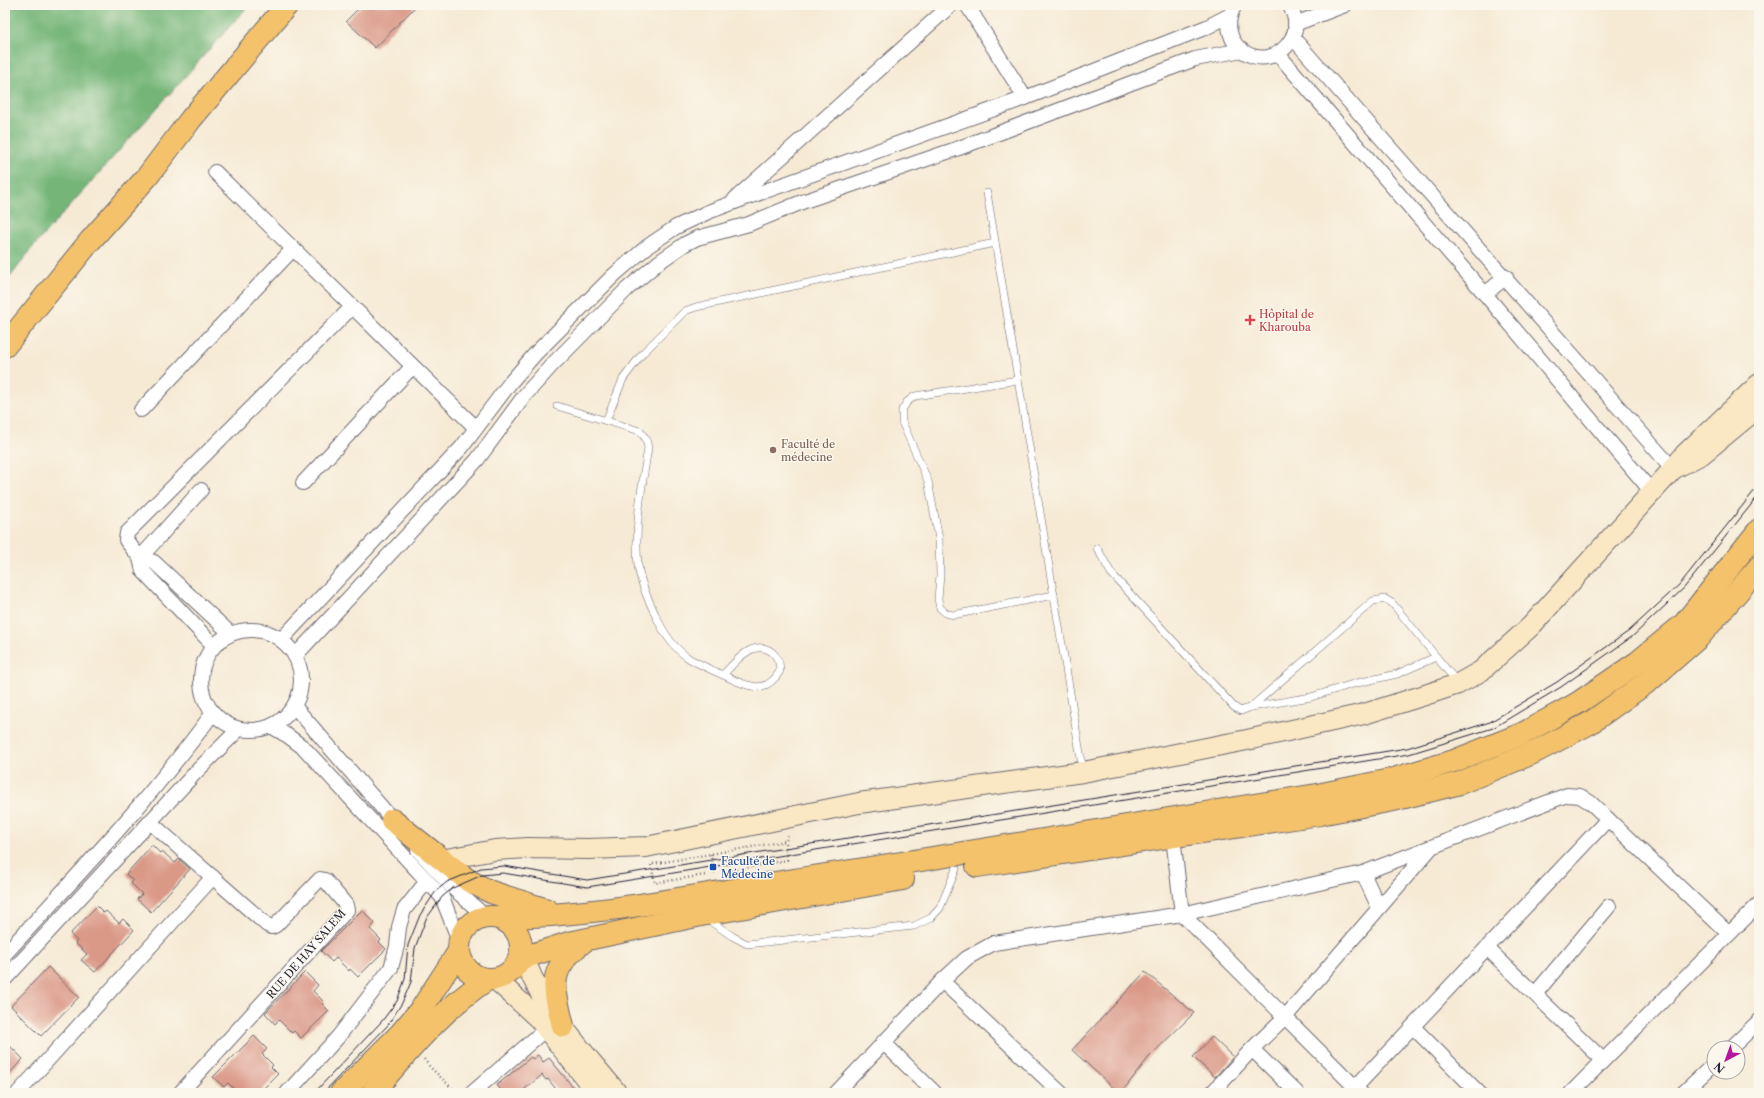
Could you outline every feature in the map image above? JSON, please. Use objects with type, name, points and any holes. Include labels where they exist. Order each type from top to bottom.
[{"type":"main road","points":[[5,346],[90,241],[147,177],[191,120],[287,5]]},
{"type":"main road","points":[[491,917],[510,924],[516,931],[520,938],[521,954],[510,972],[504,976],[491,978],[480,977],[472,973],[462,960],[460,947],[462,935],[472,923],[491,917],[537,917],[620,907],[876,868],[1317,795],[1390,780],[1454,761],[1522,734],[1578,704],[1638,662],[1684,624],[1759,530]]},
{"type":"main road","points":[[521,954],[701,915],[956,869],[1312,815],[1393,800],[1460,783],[1533,753],[1590,723],[1650,680],[1698,638],[1759,567]]},
{"type":"main road","points":[[392,820],[469,881],[490,892],[531,906],[562,914]]},
{"type":"main road","points":[[555,1027],[556,977],[564,959],[587,939]]},
{"type":"main road","points":[[341,1093],[400,1034],[422,1008],[460,947]]},
{"type":"main road","points":[[372,1093],[438,1019],[471,990],[491,978]]},
{"type":"street","points":[[728,204],[951,5]]},
{"type":"street","points":[[967,5],[1025,98]]},
{"type":"street","points":[[1231,9],[1229,26],[1231,37],[1237,46],[1256,57],[1267,58],[1278,54],[1287,47],[1294,31],[1294,16],[1290,5]]},
{"type":"street","points":[[1294,31],[1345,5]]},
{"type":"street","points":[[281,640],[410,505],[462,448],[510,383],[536,353],[614,274],[648,246],[676,227],[728,204],[1025,98],[1207,27],[1231,9]]},
{"type":"street","points":[[1294,31],[1673,469]]},
{"type":"street","points":[[295,656],[477,460],[525,395],[551,366],[627,289],[659,262],[685,244],[697,238],[749,224],[802,202],[959,148],[1195,59],[1242,50]]},
{"type":"street","points":[[1278,54],[1485,294],[1652,492]]},
{"type":"street","points":[[215,172],[412,367],[476,428]]},
{"type":"street","points":[[708,212],[715,233]]},
{"type":"street","points":[[141,410],[293,249]]},
{"type":"street","points":[[1485,294],[1506,277]]},
{"type":"street","points":[[214,646],[143,571],[140,558],[126,540],[127,533],[352,307]]},
{"type":"street","points":[[303,483],[412,367]]},
{"type":"street","points":[[441,860],[495,850],[528,848],[588,850],[646,847],[859,803],[1083,772],[1247,740],[1364,714],[1458,684],[1481,671],[1531,626],[1685,454],[1759,384]]},
{"type":"street","points":[[1673,469],[1702,454],[1759,407]]},
{"type":"street","points":[[140,558],[201,490]]},
{"type":"street","points":[[140,558],[154,562],[231,634]]},
{"type":"street","points":[[251,630],[272,634],[281,640],[295,656],[301,676],[298,697],[294,706],[280,721],[270,726],[255,730],[240,729],[230,726],[213,713],[207,705],[200,685],[203,664],[214,646],[231,634],[251,630]]},
{"type":"street","points":[[294,706],[452,888],[491,917]]},
{"type":"street","points":[[5,954],[155,788],[180,758],[213,713]]},
{"type":"street","points":[[270,726],[288,736],[304,748],[442,897],[460,947]]},
{"type":"street","points":[[5,979],[196,772],[240,729]]},
{"type":"street","points":[[836,1093],[942,981],[967,958],[994,943],[1182,914],[1363,873],[1432,848],[1566,795],[1584,797],[1729,934]]},
{"type":"street","points":[[1173,837],[1182,914],[1286,1016],[1356,1091],[1413,1026],[1608,820]]},
{"type":"street","name":"RUE DE HAY SALEM","points":[[150,822],[267,925],[272,927],[276,925],[320,879],[324,880],[346,906],[347,910],[180,1093]]},
{"type":"street","points":[[1212,1093],[1252,1049],[1286,1016],[1378,908],[1432,848]]},
{"type":"street","points":[[1363,873],[1378,908]]},
{"type":"street","points":[[18,1093],[213,877]]},
{"type":"street","points":[[287,1093],[338,1037],[392,968],[397,946],[399,927],[404,910],[427,881]]},
{"type":"street","points":[[1571,1093],[1759,904]]},
{"type":"street","points":[[1535,994],[1609,906]]},
{"type":"street","points":[[1487,948],[1603,1060]]},
{"type":"street","points":[[521,954],[555,1027],[597,1093]]},
{"type":"street","points":[[491,978],[555,1027],[617,1093]]},
{"type":"street","points":[[942,981],[1061,1093]]},
{"type":"street","points":[[1739,1040],[1759,1021]]},
{"type":"street","points":[[1413,1026],[1479,1093]]},
{"type":"street","points":[[473,1093],[555,1027]]},
{"type":"street","points":[[883,1042],[935,1093]]},
{"type":"street","points":[[1252,1049],[1297,1093]]},
{"type":"street","points":[[1683,1093],[1706,1071]]},
{"type":"lane","points":[[987,193],[1083,772]]},
{"type":"lane","points":[[606,421],[623,380],[642,354],[685,311],[703,305],[995,243]]},
{"type":"lane","points":[[1018,380],[915,396],[907,402],[902,410],[902,422],[928,482],[939,539],[940,575],[938,599],[940,608],[946,613],[953,614],[1054,595]]},
{"type":"lane","points":[[557,406],[640,431],[646,439],[648,448],[638,519],[638,566],[646,594],[659,624],[673,644],[689,658],[723,675],[749,686],[763,687],[770,684],[780,671],[780,663],[775,654],[767,648],[761,647],[752,649],[739,656],[723,675]]},
{"type":"lane","points":[[1097,548],[1111,573],[1234,707],[1241,711],[1251,707],[1311,697],[1353,684],[1397,674],[1436,657]]},
{"type":"lane","points":[[1251,707],[1373,601],[1385,599],[1392,603],[1458,684]]},
{"type":"lane","points":[[701,915],[732,936],[747,944],[914,926],[931,918],[940,908],[956,869]]},
{"type":"path","points":[[651,865],[655,883],[714,874],[787,860],[786,841],[794,816]]},
{"type":"path","points":[[714,874],[711,854],[786,841]]},
{"type":"path","points":[[430,1067],[457,1093]]},
{"type":"green space","points":[[5,5],[249,5],[32,248],[5,284]]},
{"type":"building","points":[[362,5],[417,5],[375,48],[346,21]]},
{"type":"building","points":[[152,845],[160,853],[162,851],[175,863],[179,859],[190,869],[151,912],[137,899],[142,894],[131,883],[133,881],[126,874]]},
{"type":"building","points":[[97,906],[104,913],[106,911],[119,923],[123,919],[134,930],[95,972],[81,960],[87,954],[75,943],[77,941],[70,934]]},
{"type":"building","points":[[362,910],[375,923],[370,929],[381,940],[379,942],[386,949],[358,977],[350,969],[349,971],[336,958],[332,962],[321,951]]},
{"type":"building","points":[[48,967],[79,997],[41,1036],[11,1006]]},
{"type":"building","points":[[305,972],[318,985],[313,991],[324,1002],[322,1004],[329,1011],[301,1038],[294,1031],[292,1033],[279,1020],[275,1024],[265,1013]]},
{"type":"building","points":[[1145,972],[1194,1013],[1150,1056],[1121,1093],[1119,1093],[1072,1050]]},
{"type":"building","points":[[254,1036],[267,1049],[262,1054],[273,1065],[271,1067],[278,1074],[259,1093],[238,1093],[228,1083],[224,1087],[213,1077]]},
{"type":"building","points":[[1212,1037],[1233,1057],[1215,1077],[1193,1057]]},
{"type":"building","points":[[5,1041],[23,1059],[5,1078]]},
{"type":"building","points":[[538,1055],[543,1062],[549,1058],[578,1093],[559,1093],[548,1079],[546,1080],[542,1075],[520,1093],[503,1093],[497,1085],[531,1057],[533,1059]]},
{"type":"tram line","points":[[314,1093],[382,1021],[397,1001],[405,979],[408,945],[420,915],[436,891],[447,882],[481,868],[504,866],[587,880],[1407,748],[1490,722],[1557,682],[1629,631],[1680,584],[1759,485]]},
{"type":"tram line","points":[[323,1093],[388,1025],[402,1003],[411,982],[415,948],[426,919],[442,897],[453,888],[482,875],[503,873],[587,887],[1409,754],[1493,728],[1561,687],[1633,636],[1684,588],[1759,495]]},
{"type":"place","name":"Hôpital de Kharouba","points":[[1250,320]]},
{"type":"place","name":"Faculté de médecine","points":[[773,450]]},
{"type":"place","name":"Faculté de Médecine","points":[[713,867]]}]
